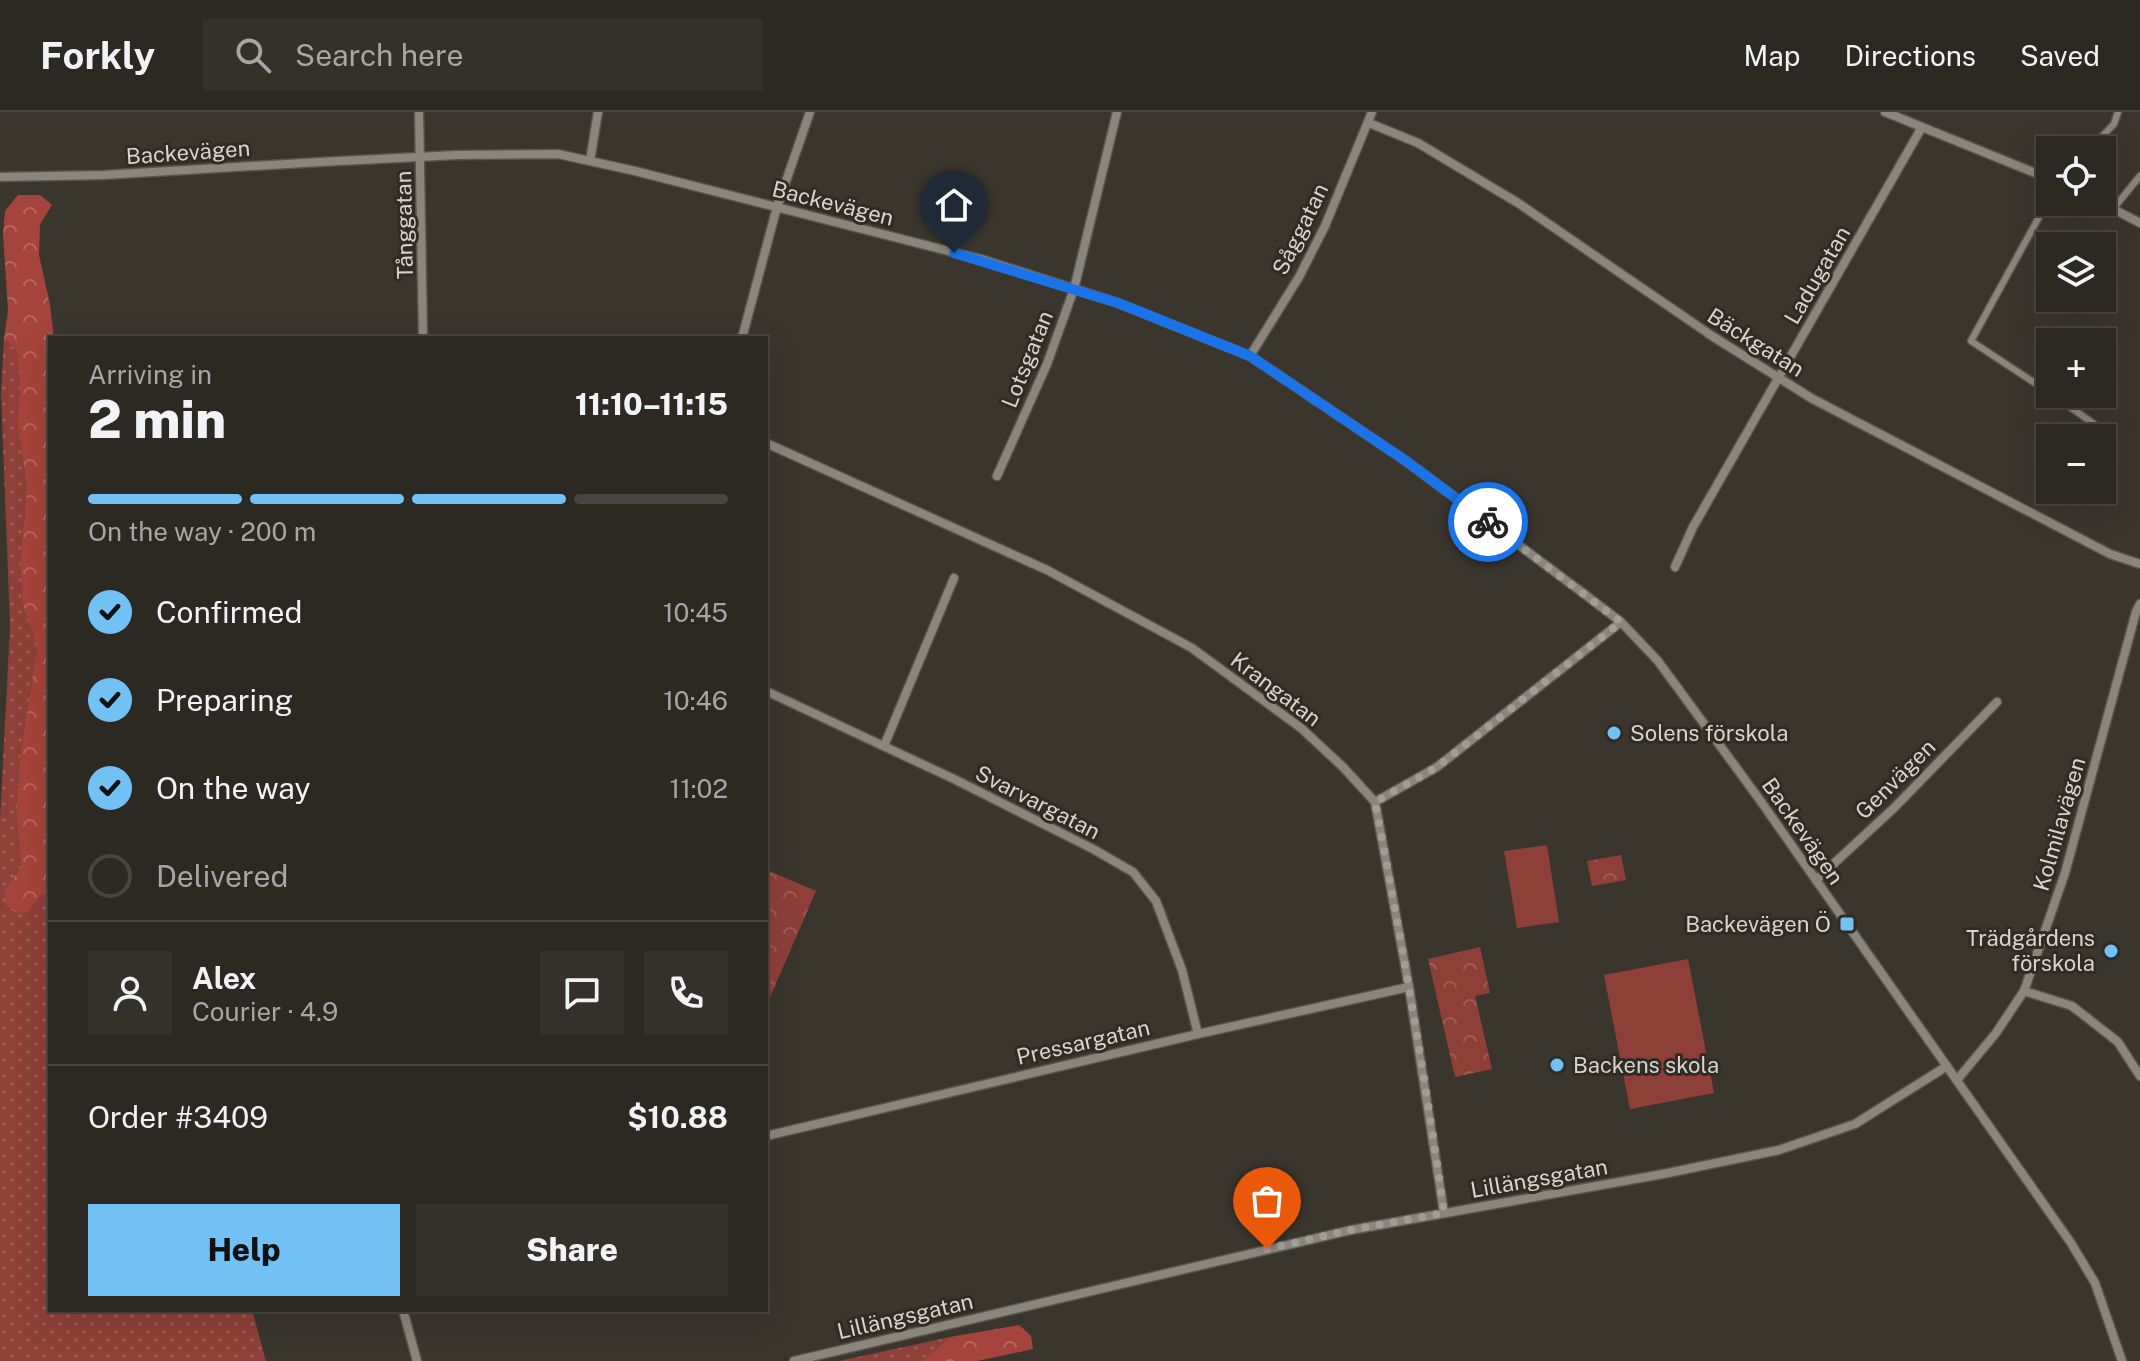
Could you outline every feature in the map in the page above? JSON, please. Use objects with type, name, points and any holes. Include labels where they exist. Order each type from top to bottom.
[{"type":"street","name":"Tånggatan","points":[[419,112],[423,336]]},
{"type":"street","points":[[590,161],[598,112]]},
{"type":"street","points":[[743,336],[777,207],[810,112]]},
{"type":"street","name":"Lotsgatan","points":[[997,476],[1047,364],[1074,289],[1117,112]]},
{"type":"street","name":"Såggatan","points":[[1250,356],[1299,277],[1325,226],[1372,112]]},
{"type":"street","points":[[1885,112],[2036,173]]},
{"type":"street","name":"Bäckgatan","points":[[1369,123],[1418,143],[1518,203],[1712,336],[1811,398],[2110,554],[2140,564]]},
{"type":"street","name":"Ladugatan","points":[[1675,567],[1693,527],[1922,127]]},
{"type":"street","name":"Backevägen","points":[[0,177],[103,175],[421,157],[558,154],[984,260],[1118,303],[1250,356],[1406,461],[1621,622],[1658,661],[2071,1243],[2095,1283],[2122,1361]]},
{"type":"street","points":[[2116,211],[2140,223]]},
{"type":"street","name":"Krangatan","points":[[768,444],[1035,564],[1192,648],[1301,728],[1375,802]]},
{"type":"street","points":[[884,746],[954,578]]},
{"type":"street","name":"Kolmilavägen","points":[[1957,1080],[1996,1033],[2024,991],[2065,873],[2140,604]]},
{"type":"street","points":[[1444,1213],[1427,1091],[1375,802],[1437,767],[1621,622]]},
{"type":"street","name":"Svarvargatan","points":[[768,692],[983,793],[1133,872],[1156,901],[1182,970],[1198,1034]]},
{"type":"street","name":"Genvägen","points":[[1816,880],[1894,808],[1997,702]]},
{"type":"street","name":"Pressargatan","points":[[768,1136],[1409,987]]},
{"type":"street","points":[[2024,991],[2072,1006],[2118,1042],[2140,1076]]},
{"type":"street","name":"Lillängsgatan","points":[[794,1361],[1351,1230],[1779,1150],[1855,1124],[1947,1066]]},
{"type":"street","points":[[404,1312],[417,1361]]},
{"type":"lane","points":[[2102,136],[2114,124],[2118,112]]},
{"type":"lane","points":[[2116,205],[2140,176]]},
{"type":"lane","points":[[2036,383],[1971,341],[2040,216]]},
{"type":"lane","points":[[2072,408],[2094,424]]},
{"type":"green space","points":[[18,195],[40,195],[52,205],[40,224],[39,255],[54,336],[48,336],[48,887],[26,914],[13,911],[5,904],[5,888],[21,868],[16,809],[21,750],[37,647],[22,601],[20,561],[27,489],[17,421],[20,387],[17,351],[4,339],[8,310],[3,234],[5,211]]},
{"type":"green space","points":[[4,339],[17,351],[19,363],[17,421],[27,489],[20,561],[22,601],[37,647],[21,750],[16,809],[21,868],[5,888],[5,904],[26,914],[48,887],[48,1312],[253,1312],[266,1361],[0,1361],[0,820],[10,626],[1,393]]},
{"type":"green space","points":[[1547,845],[1559,922],[1517,928],[1504,851]]},
{"type":"green space","points":[[1621,855],[1626,880],[1592,886],[1587,861]]},
{"type":"green space","points":[[768,870],[816,891],[768,1002]]},
{"type":"green space","points":[[1480,947],[1490,993],[1475,996],[1492,1069],[1455,1077],[1428,959]]},
{"type":"green space","points":[[1688,959],[1714,1093],[1630,1109],[1604,975]]},
{"type":"green space","points":[[1019,1325],[1031,1336],[1033,1349],[977,1361],[922,1361],[950,1337]]},
{"type":"green space","points":[[950,1337],[922,1361],[839,1361]]},
{"type":"way so far","points":[[1267,1249],[1444,1213],[1406,965],[1375,802],[1437,767],[1621,622],[1488,522]]},
{"type":"place","name":"Solens förskola","points":[[1614,733]]},
{"type":"place","name":"Backevägen Ö","points":[[1847,924]]},
{"type":"place","name":"Trädgårdens förskola","points":[[2111,951]]},
{"type":"place","name":"Backens skola","points":[[1557,1065]]},
{"type":"route","points":[[954,253],[1118,303],[1250,356],[1406,461],[1488,522]]}]
